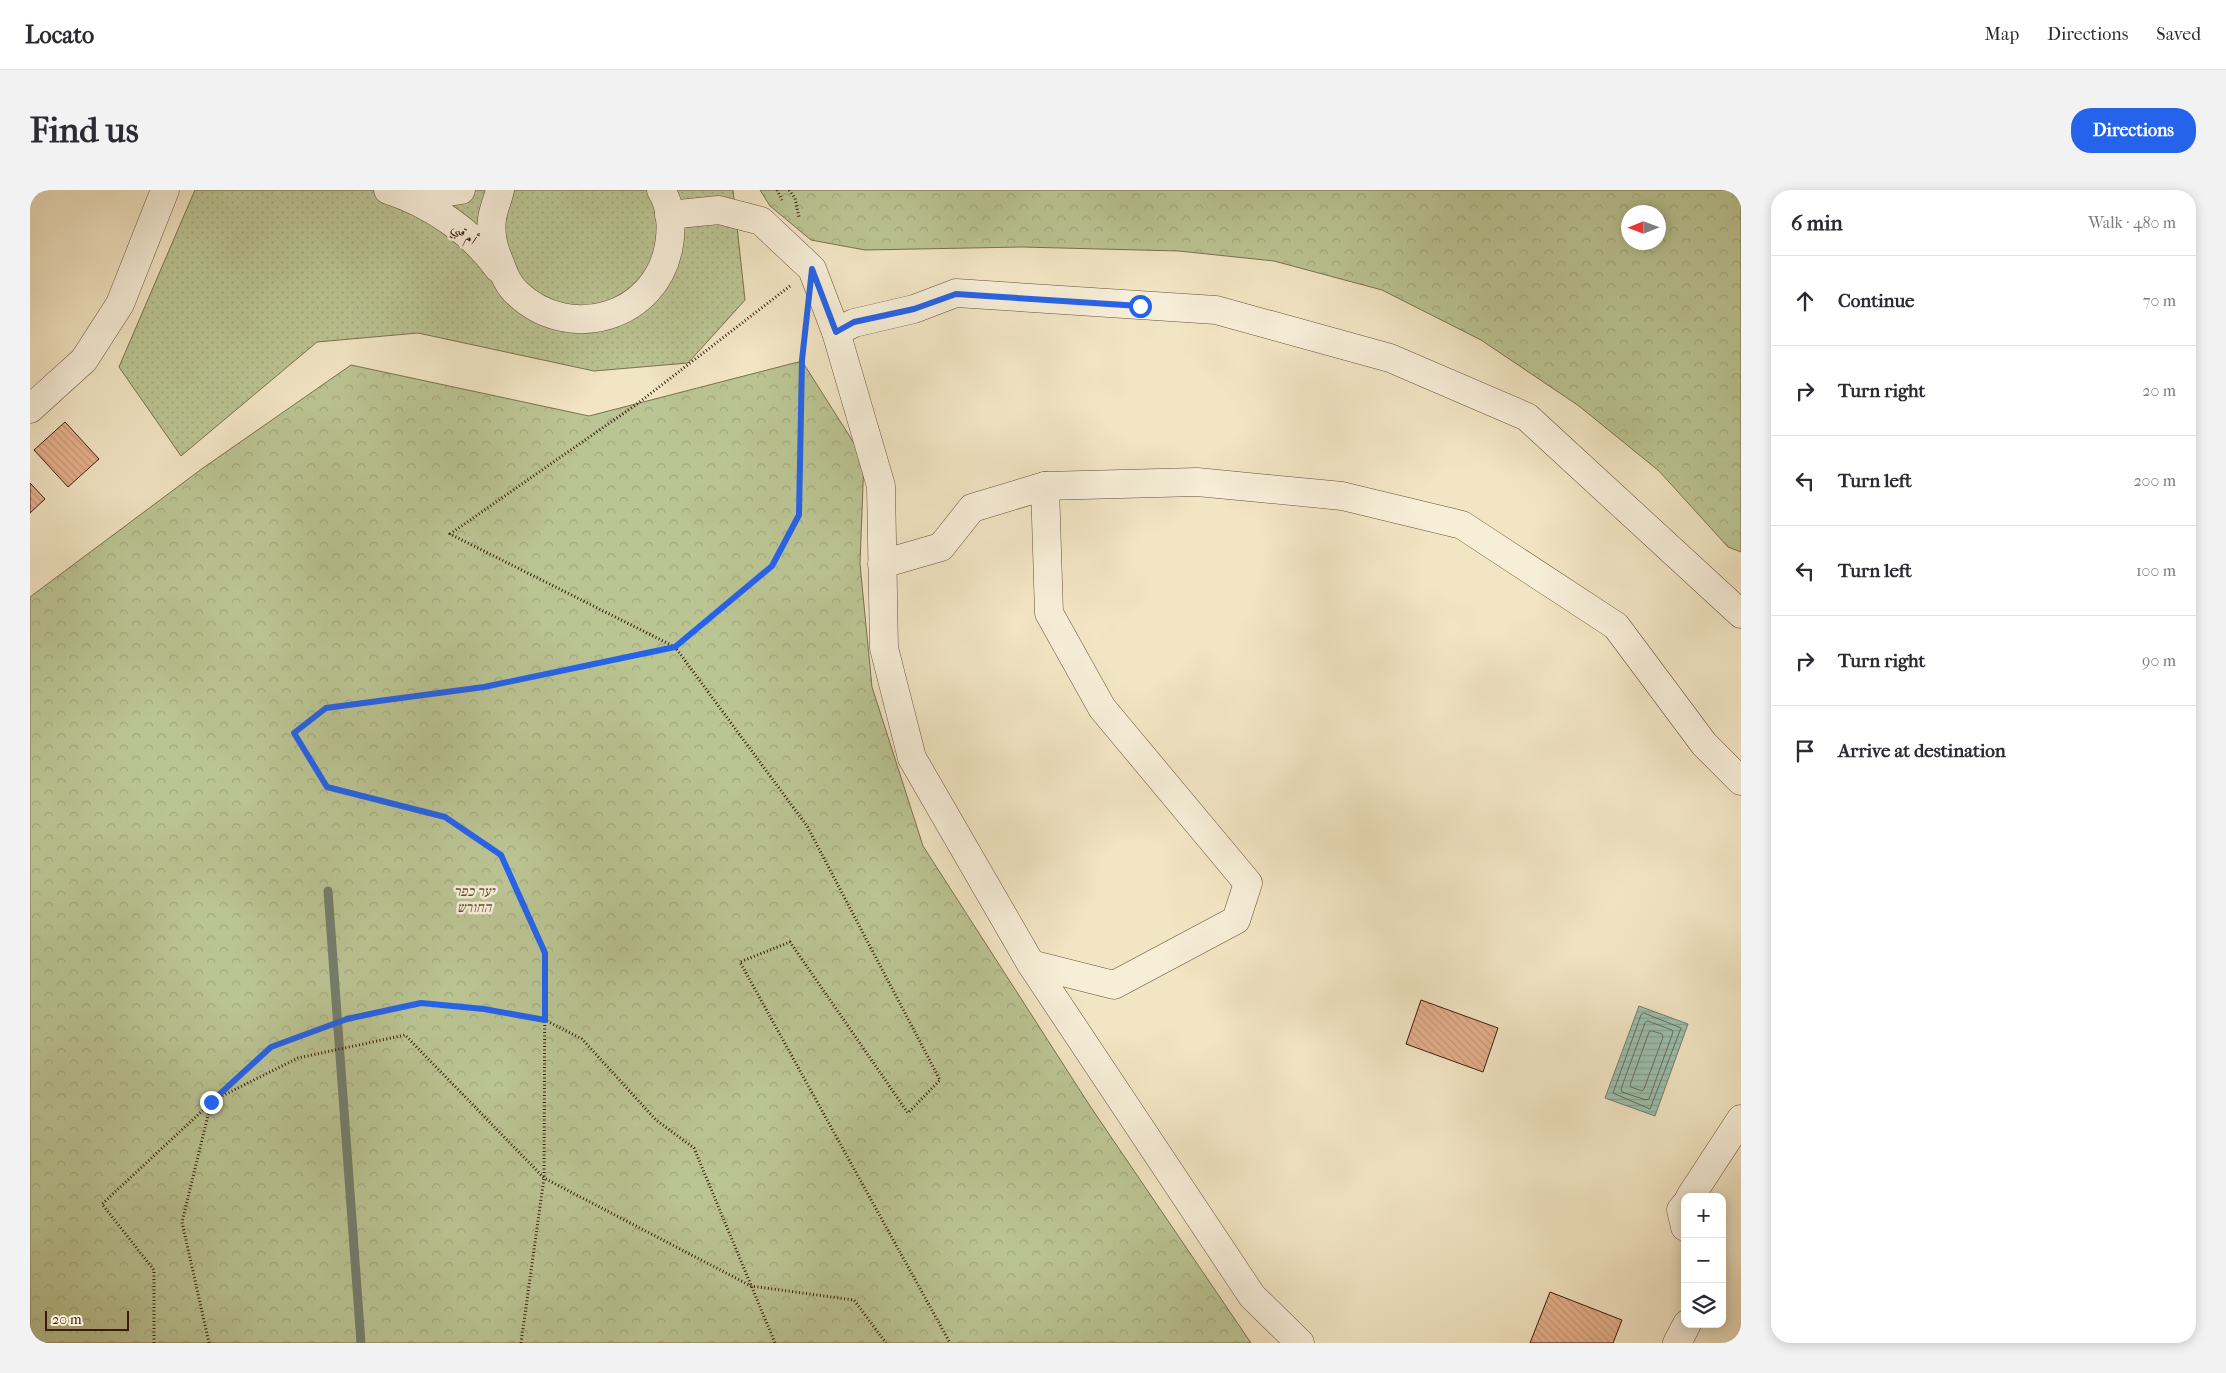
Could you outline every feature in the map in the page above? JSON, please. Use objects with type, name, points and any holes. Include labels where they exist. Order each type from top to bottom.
[{"type":"street","points":[[30,409],[84,360],[120,304],[165,190]]},
{"type":"street","name":"أم قبي","points":[[400,194],[461,190]]},
{"type":"street","points":[[500,190],[492,220],[494,251],[507,280],[517,292],[542,311],[573,320],[604,317],[628,307],[652,287],[666,259],[672,228],[665,202],[719,210],[761,221],[812,269],[836,332],[881,486],[884,648],[912,758],[1031,964],[1252,1296],[1300,1343]]},
{"type":"street","name":"أم قبي","points":[[400,194],[455,224],[484,249],[507,280]]},
{"type":"street","points":[[836,332],[854,322],[914,309],[956,294],[1216,310],[1390,358],[1527,417],[1741,614]]},
{"type":"street","points":[[882,564],[941,547],[972,508],[1045,486],[1206,483],[1342,496],[1462,525],[1616,626],[1704,744],[1736,776],[1741,798]]},
{"type":"street","points":[[1031,964],[1114,985],[1236,920],[1248,883],[1102,708],[1049,613],[1045,486]]},
{"type":"street","points":[[1693,1193],[1741,1119]]},
{"type":"street","points":[[1677,1343],[1685,1328]]},
{"type":"path","points":[[777,190],[785,208]]},
{"type":"path","points":[[812,269],[637,404],[450,534],[675,647],[807,826],[940,1080],[908,1113],[790,942],[740,962],[950,1343]]},
{"type":"path","points":[[521,1343],[544,1178],[545,953],[501,855],[445,817],[327,787],[294,733],[326,708],[484,687],[675,647],[772,566],[799,515],[802,360],[806,324]]},
{"type":"path","points":[[154,1343],[154,1270],[102,1204],[271,1047],[347,1019],[421,1003],[484,1009],[545,1020],[582,1039],[656,1120],[694,1148],[775,1343]]},
{"type":"path","points":[[209,1343],[182,1222],[211,1102],[298,1058],[405,1035],[544,1178],[751,1286],[854,1300],[886,1343]]},
{"type":"green space","points":[[195,190],[733,190],[745,300],[688,363],[594,371],[418,333],[317,342],[181,456],[119,367]]},
{"type":"green space","points":[[760,190],[1741,190],[1741,552],[1728,547],[1659,471],[1579,406],[1481,340],[1382,290],[1274,261],[1179,251],[1022,247],[865,250],[811,240],[770,206]]},
{"type":"green space","name":"יער כפר החורש","points":[[802,361],[864,459],[860,564],[872,687],[923,846],[1090,1106],[1251,1343],[30,1343],[30,597],[203,468],[351,365],[589,416]]},
{"type":"water","points":[[1639,1006],[1688,1024],[1655,1116],[1605,1098]]},
{"type":"building","points":[[65,422],[99,459],[68,487],[34,450]]},
{"type":"building","points":[[30,483],[45,499],[30,513]]},
{"type":"building","points":[[1421,1000],[1498,1028],[1483,1072],[1406,1044]]},
{"type":"building","points":[[1550,1292],[1622,1320],[1613,1343],[1530,1343]]},
{"type":"waterway","points":[[328,891],[361,1343]]},
{"type":"route","points":[[211,1102],[271,1047],[347,1019],[421,1003],[484,1009],[545,1020],[545,953],[501,855],[445,817],[327,787],[294,733],[326,708],[484,687],[675,647],[772,566],[799,515],[802,360],[812,269],[836,332],[854,322],[914,309],[956,294],[1140,306]]}]
